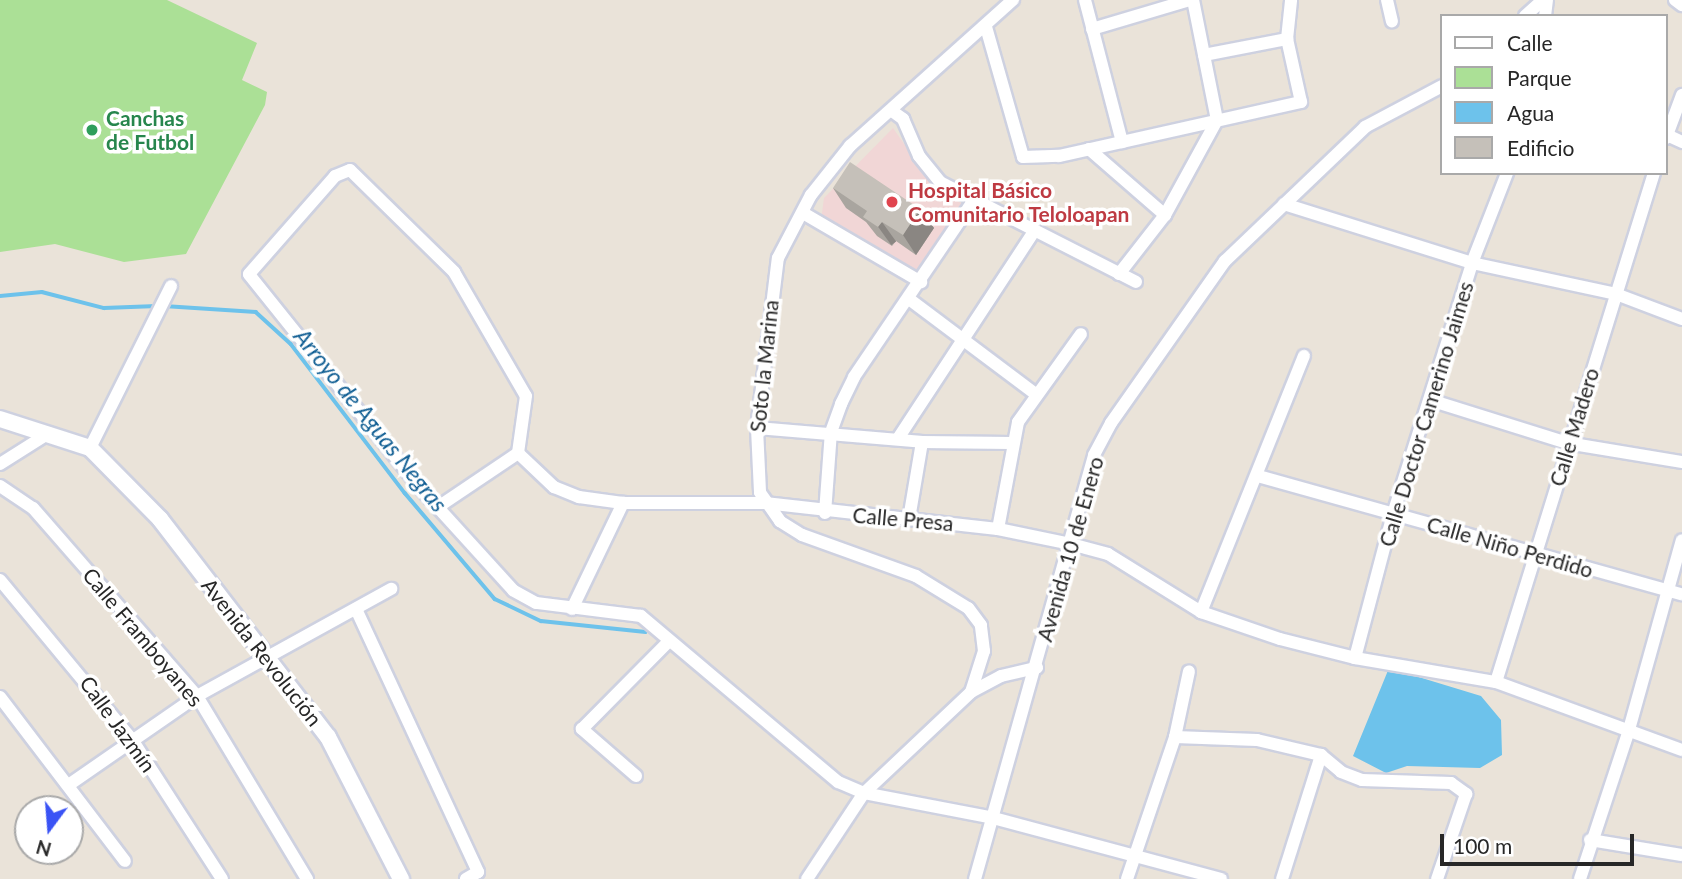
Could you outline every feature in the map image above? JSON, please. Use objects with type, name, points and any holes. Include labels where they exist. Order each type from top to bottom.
[{"type":"street","name":"Soto la Marina","points":[[765,503],[756,461],[757,428],[778,258],[803,213],[850,146],[986,27],[1000,5],[1013,0]]},
{"type":"street","points":[[1085,0],[1122,142]]},
{"type":"street","points":[[1092,29],[1191,0],[1217,120],[1166,215],[1119,274]]},
{"type":"street","points":[[986,27],[1023,157],[1089,149],[1301,102],[1287,38],[1291,0]]},
{"type":"street","points":[[1387,0],[1392,21]]},
{"type":"street","points":[[1528,14],[1545,0]]},
{"type":"street","points":[[1675,0],[1682,5]]},
{"type":"street","points":[[1204,55],[1287,38]]},
{"type":"street","name":"Avenida 10 de Enero","points":[[807,879],[864,793],[971,692],[1001,676],[1037,668],[1094,456],[1111,423],[1225,261],[1364,127],[1440,87]]},
{"type":"street","points":[[1668,133],[1682,95]]},
{"type":"street","points":[[892,111],[903,119],[919,156],[940,182],[976,197],[1034,233],[1136,282]]},
{"type":"street","points":[[1089,149],[1166,215]]},
{"type":"street","points":[[438,507],[518,453],[526,396],[512,366],[489,338],[454,272],[350,170],[335,176],[249,274],[438,507],[513,590],[536,603],[641,616],[838,782],[864,793],[994,818],[1221,879]]},
{"type":"street","name":"Calle Doctor Camerino Jaimes","points":[[1355,658],[1392,514],[1472,263],[1506,175]]},
{"type":"street","name":"Calle Madero","points":[[1496,682],[1537,555],[1567,443],[1653,175]]},
{"type":"street","points":[[825,513],[831,432],[854,377],[921,282],[976,197]]},
{"type":"street","points":[[1284,204],[1472,263],[1616,294],[1682,319]]},
{"type":"street","points":[[803,213],[921,282]]},
{"type":"street","points":[[899,437],[1034,233]]},
{"type":"street","points":[[0,419],[90,448],[171,286]]},
{"type":"street","points":[[909,299],[1034,393]]},
{"type":"street","points":[[998,529],[1011,443],[1034,393],[1081,334]]},
{"type":"street","points":[[1202,612],[1304,356]]},
{"type":"street","points":[[1430,400],[1567,443],[1682,462]]},
{"type":"street","points":[[757,428],[899,437],[922,442],[1011,443]]},
{"type":"street","points":[[0,464],[49,433]]},
{"type":"street","points":[[909,519],[922,442]]},
{"type":"street","name":"Avenida Revolución","points":[[90,448],[160,519],[328,737],[401,879]]},
{"type":"street","name":"Calle Presa","points":[[518,453],[554,487],[579,498],[623,503],[765,503],[825,513],[998,529],[1071,544],[1108,554],[1202,612],[1280,639],[1355,658],[1496,682],[1628,733],[1682,750]]},
{"type":"street","name":"Calle Niño Perdido","points":[[1258,476],[1682,594]]},
{"type":"street","name":"Calle Framboyanes","points":[[0,485],[33,508],[197,696],[307,879]]},
{"type":"street","points":[[572,609],[623,503]]},
{"type":"street","points":[[765,503],[780,521],[802,536],[916,576],[968,608],[981,625],[984,650],[971,692]]},
{"type":"street","points":[[1580,879],[1590,840],[1628,733],[1682,540]]},
{"type":"street","name":"Calle Jazmín","points":[[0,580],[132,741],[222,879]]},
{"type":"street","points":[[70,784],[197,696],[391,589]]},
{"type":"street","points":[[356,609],[478,872],[466,879]]},
{"type":"street","points":[[636,776],[582,729],[669,641]]},
{"type":"street","points":[[975,879],[1037,668]]},
{"type":"street","points":[[1127,879],[1175,737],[1189,671]]},
{"type":"street","points":[[0,697],[70,784],[125,861]]},
{"type":"street","points":[[1175,737],[1257,740],[1321,755],[1362,780],[1451,783],[1466,794],[1437,879]]},
{"type":"street","points":[[1282,879],[1321,755]]},
{"type":"street","points":[[1590,840],[1682,855]]},
{"type":"shaded area","name":"Hospital Básico Comunitario Teloloapan","points":[[893,128],[934,187],[968,207],[916,279],[821,220],[824,198]]},
{"type":"green space","points":[[0,0],[167,0],[257,43],[242,80],[267,92],[265,105],[186,254],[124,262],[55,244],[0,252]]},
{"type":"water","points":[[1389,668],[1481,696],[1501,720],[1502,755],[1480,768],[1407,766],[1386,773],[1353,756]]},
{"type":"building","points":[[850,162],[920,209],[903,235],[882,222],[878,227],[863,217],[867,211],[833,188]]},
{"type":"waterway","name":"Arroyo de Aguas Negras","points":[[0,296],[42,292],[104,308],[157,306]]},
{"type":"waterway","name":"Arroyo de Aguas Negras","points":[[164,306],[256,312],[291,344],[405,493],[495,599],[541,621],[645,632]]},
{"type":"place","name":"Canchas de Futbol","points":[[92,130]]},
{"type":"place","name":"Hospital Básico Comunitario Teloloapan","points":[[892,202]]}]
